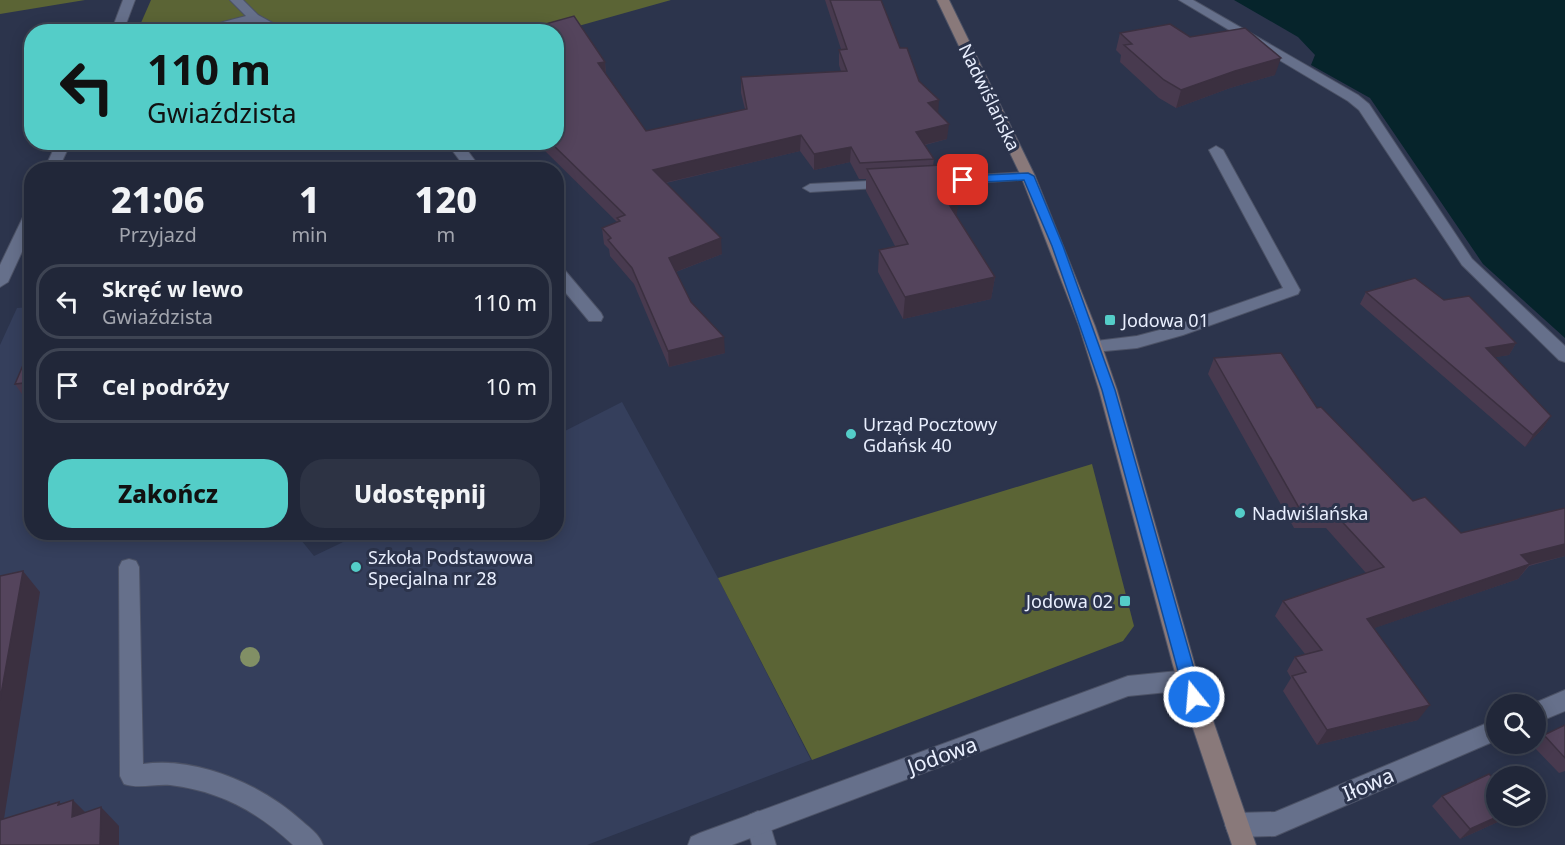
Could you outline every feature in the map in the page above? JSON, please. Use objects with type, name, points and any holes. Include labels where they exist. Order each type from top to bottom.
[{"type":"street","points":[[120,24],[129,0]]},
{"type":"street","points":[[236,0],[254,18],[266,24]]},
{"type":"street","name":"Nadwiślańska","points":[[943,0],[1028,176],[1094,345],[1188,680],[1240,835]]},
{"type":"street","points":[[1185,0],[1353,98],[1364,107],[1467,262],[1565,356]]},
{"type":"street","points":[[227,24],[254,18]]},
{"type":"street","points":[[459,150],[469,162]]},
{"type":"street","points":[[1094,345],[1137,342],[1177,331],[1292,290],[1216,150]]},
{"type":"street","points":[[810,188],[1028,176]]},
{"type":"street","points":[[0,282],[24,230]]},
{"type":"street","points":[[564,279],[595,316]]},
{"type":"street","points":[[129,567],[132,776],[152,772],[206,780],[266,806],[311,845]]},
{"type":"street","name":"Jodowa","points":[[700,845],[761,834],[1128,686],[1188,680]]},
{"type":"street","points":[[1546,709],[1565,700]]},
{"type":"street","name":"Iłowa","points":[[1240,835],[1275,824],[1486,734]]},
{"type":"shaded area","points":[[1234,0],[1565,0],[1565,338],[1483,264],[1370,98],[1311,65],[1315,55],[1298,37]]},
{"type":"shaded area","name":"Szkoła Podstawowa Specjalna nr 28","points":[[17,308],[24,308],[24,540],[301,540],[314,556],[347,540],[564,540],[564,431],[622,402],[718,578],[811,760],[587,845],[0,845],[0,345]]},
{"type":"green space","points":[[0,0],[85,0],[0,14]]},
{"type":"green space","points":[[151,0],[671,0],[564,30],[564,24],[140,24]]},
{"type":"green space","points":[[1092,464],[1134,626],[1123,641],[812,760],[718,578]]},
{"type":"building","points":[[830,0],[881,0],[900,48],[907,48],[919,81],[939,100],[928,103],[949,124],[916,132],[934,159],[860,163],[851,147],[814,154],[801,135],[653,170],[721,238],[669,258],[691,302],[724,337],[668,351],[632,268],[608,240],[611,238],[602,228],[620,221],[617,218],[625,215],[558,150],[564,150],[564,24],[546,24],[574,16],[605,62],[598,63],[646,131],[747,109],[741,77],[847,71],[839,50],[847,49]]},
{"type":"building","points":[[1170,24],[1190,37],[1245,28],[1281,58],[1181,90],[1164,80],[1124,45],[1132,44],[1120,33]]},
{"type":"building","points":[[942,165],[956,188],[948,189],[958,205],[950,206],[995,277],[905,297],[879,250],[908,244],[867,169]]},
{"type":"building","points":[[1415,278],[1444,300],[1469,296],[1516,343],[1486,348],[1551,416],[1533,435],[1366,292]]},
{"type":"building","points":[[1281,353],[1317,408],[1321,407],[1413,501],[1425,497],[1461,533],[1565,508],[1565,544],[1521,555],[1530,564],[1367,619],[1430,705],[1327,730],[1292,676],[1306,672],[1295,657],[1322,650],[1283,601],[1384,567],[1334,513],[1302,513],[1214,358]]},
{"type":"building","points":[[24,363],[24,383],[15,384]]},
{"type":"building","points":[[23,571],[0,700],[0,576]]},
{"type":"building","points":[[1565,725],[1565,758],[1546,737],[1546,734]]},
{"type":"building","points":[[1486,775],[1486,822],[1470,829],[1442,796]]},
{"type":"building","points":[[73,800],[72,817],[101,807],[100,845],[0,845],[0,820]]},
{"type":"place","name":"Jodowa 01","points":[[1110,320]]},
{"type":"place","name":"Urząd Pocztowy Gdańsk 40","points":[[851,434]]},
{"type":"place","name":"Nadwiślańska","points":[[1240,513]]},
{"type":"place","name":"Szkoła Podstawowa Specjalna nr 28","points":[[356,567]]},
{"type":"place","name":"Jodowa 02","points":[[1125,601]]},
{"type":"route","points":[[963,180],[1028,176],[1087,326],[1108,390],[1194,697]]}]
